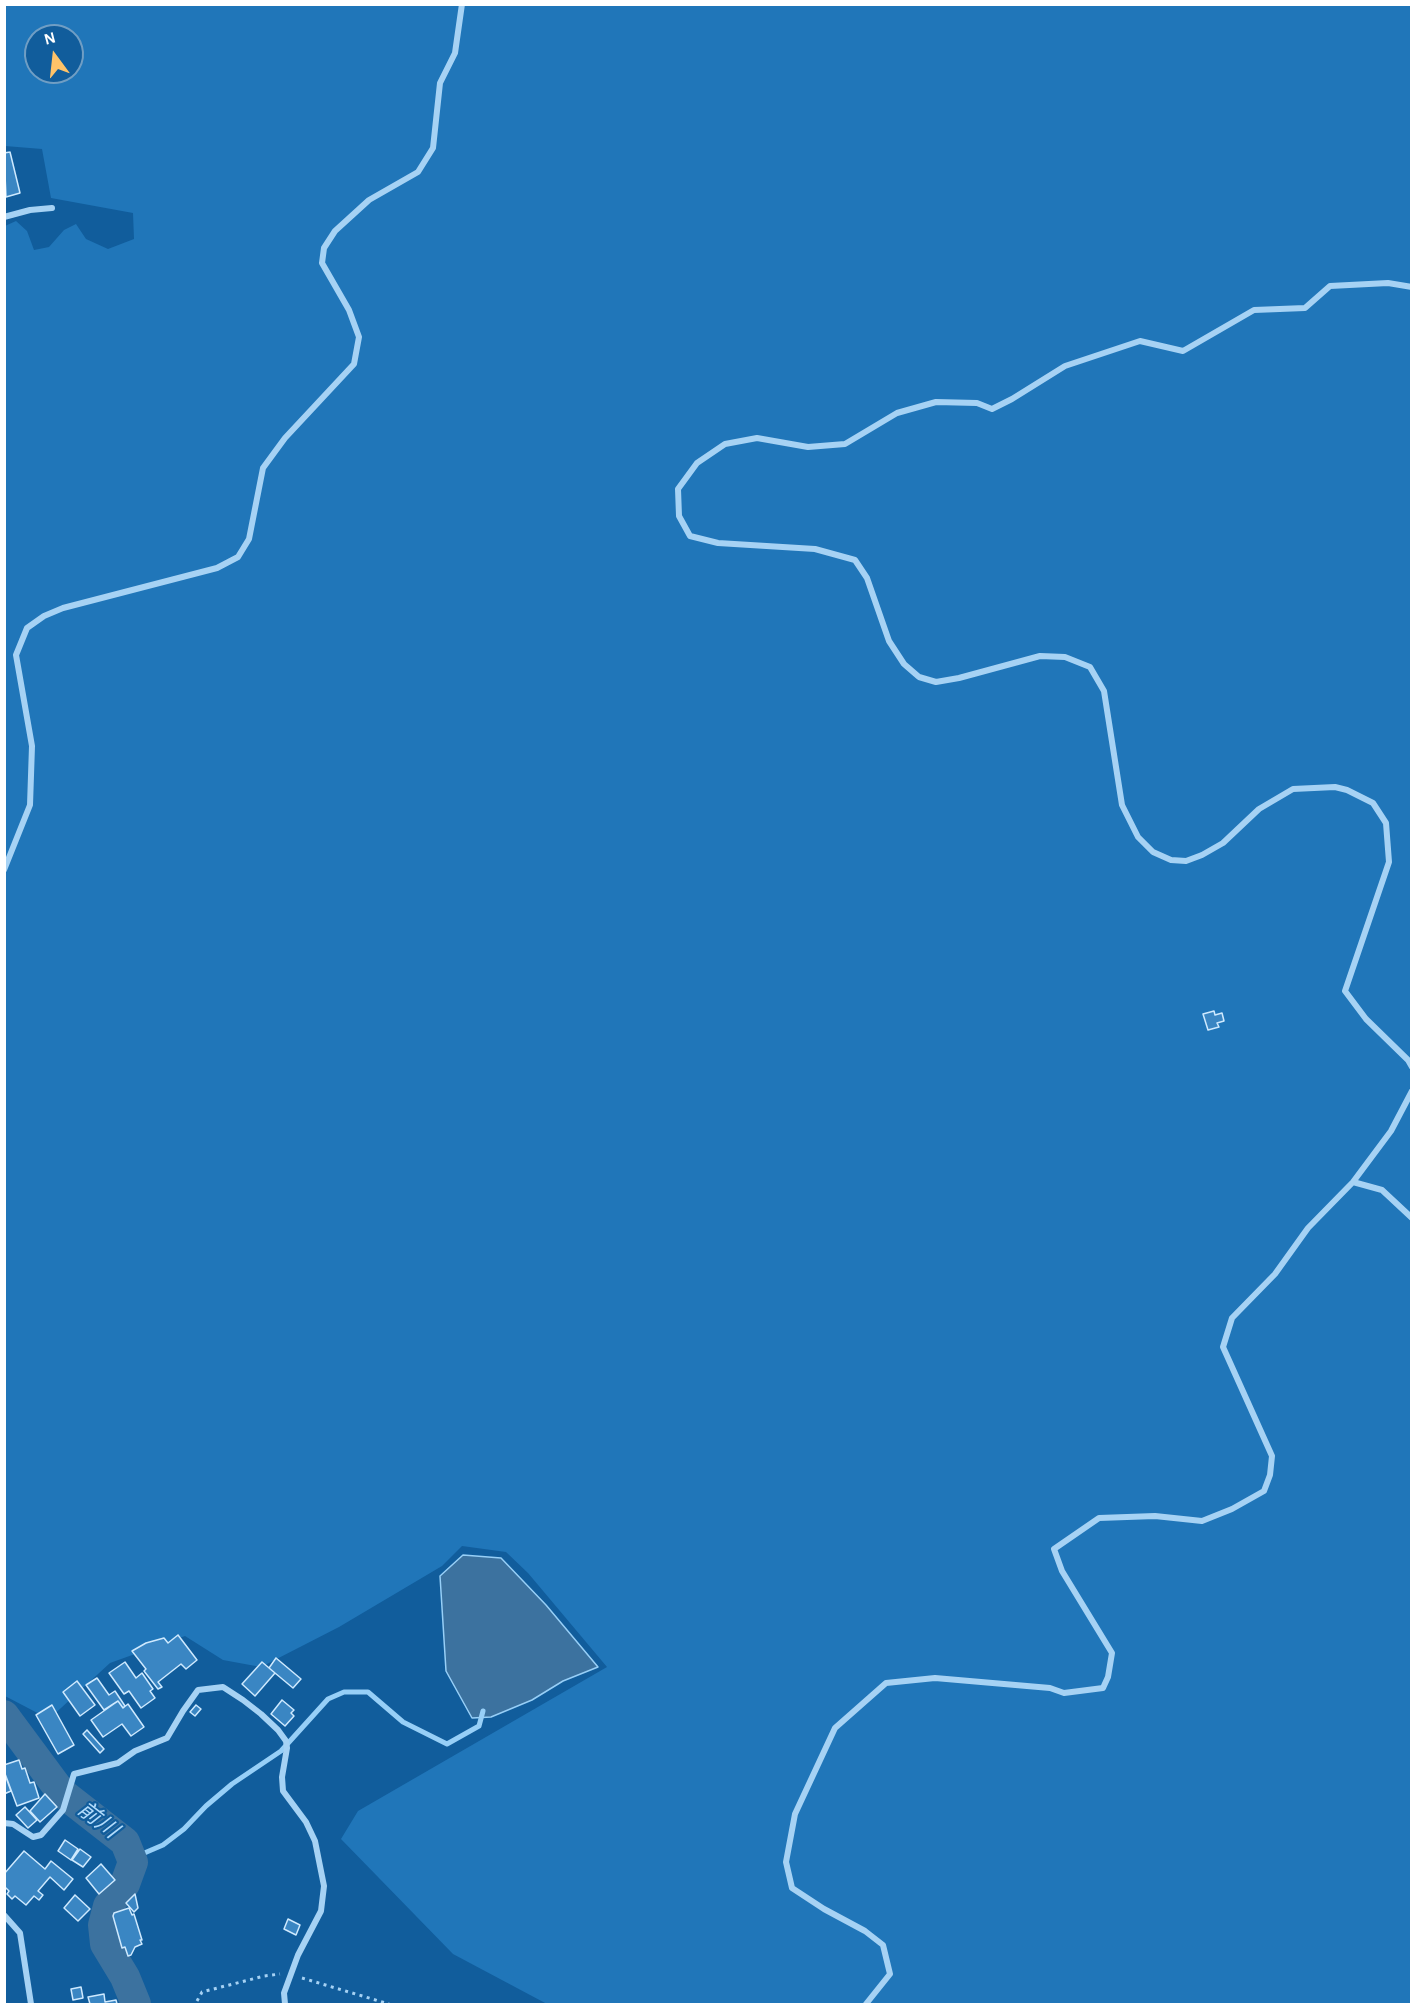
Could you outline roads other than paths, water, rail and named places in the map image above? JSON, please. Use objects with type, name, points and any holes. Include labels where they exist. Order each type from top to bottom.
[{"type":"street","points":[[4,870],[30,805],[32,746],[16,655],[27,628],[44,616],[63,608],[218,568],[238,557],[249,539],[263,468],[285,438],[354,364],[359,337],[350,310],[322,263],[324,248],[334,231],[369,200],[418,172],[433,148],[440,82],[455,53],[462,4]]},
{"type":"street","points":[[4,217],[30,210],[52,208]]},
{"type":"street","points":[[1412,287],[1388,283],[1330,286],[1305,308],[1254,310],[1183,351],[1140,341],[1065,366],[992,409],[977,403],[936,402],[897,413],[845,444],[808,447],[757,438],[725,444],[697,462],[678,489],[679,516],[690,536],[718,543],[814,549],[855,561],[867,578],[889,641],[904,664],[919,677],[936,682],[1040,656],[1065,657],[1090,667],[1104,691],[1122,805],[1138,837],[1153,852],[1171,860],[1186,861],[1202,855],[1223,843],[1259,809],[1293,789],[1335,787],[1347,790],[1373,803],[1386,823],[1389,862],[1345,991],[1366,1019],[1408,1060],[1412,1067]]},
{"type":"street","points":[[866,2004],[890,1974],[883,1946],[865,1931],[824,1909],[792,1888],[786,1862],[795,1814],[835,1728],[886,1683],[934,1678],[1050,1688],[1065,1693],[1103,1688],[1108,1677],[1112,1653],[1062,1571],[1054,1549],[1099,1518],[1155,1516],[1202,1521],[1232,1509],[1264,1491],[1270,1475],[1272,1456],[1223,1347],[1232,1318],[1275,1274],[1308,1228],[1353,1182],[1390,1131],[1412,1091]]},
{"type":"street","points":[[1353,1182],[1382,1190],[1412,1218]]},
{"type":"street","points":[[4,1823],[13,1824],[33,1837],[41,1834],[63,1810],[75,1774],[118,1763],[135,1751],[167,1738],[198,1690],[223,1687],[261,1714],[278,1730],[286,1745],[282,1777],[283,1791],[306,1822],[315,1841],[324,1887],[321,1911],[298,1955],[284,1993],[285,2004]]},
{"type":"street","points":[[4,1915],[20,1933],[31,2004]]},
{"type":"waterway","points":[[130,1856],[142,1854],[163,1845],[184,1829],[232,1784],[281,1751],[328,1699],[344,1692],[368,1692],[403,1722],[447,1744],[479,1726],[483,1711]]},
{"type":"waterway","name":"前川","points":[[4,1715],[61,1792],[125,1842],[133,1862],[125,1884],[108,1906],[103,1925],[105,1944],[125,1977],[136,2004]]}]
